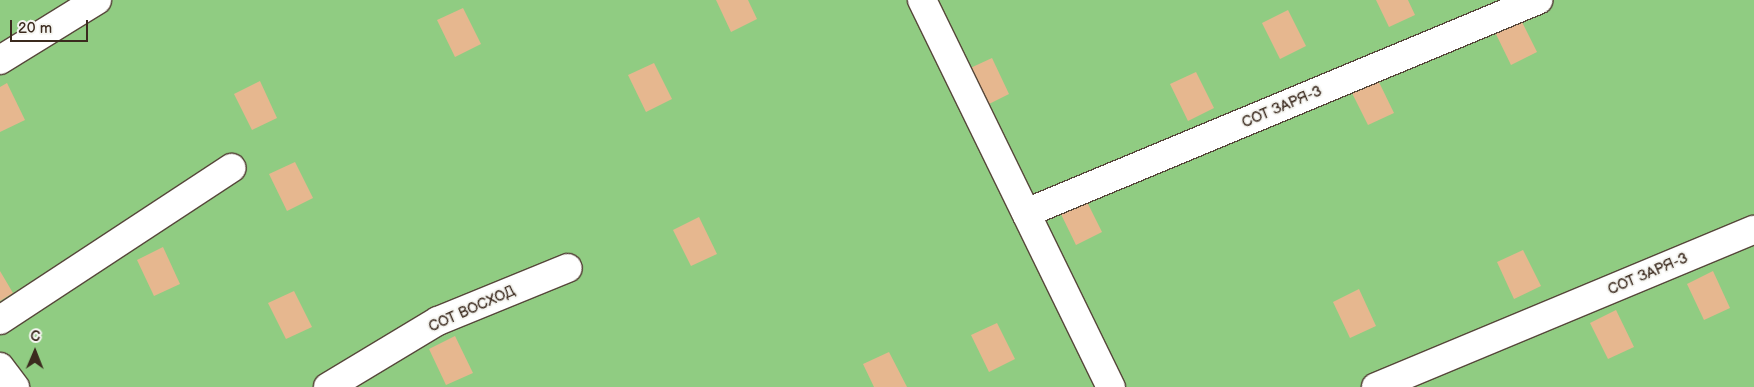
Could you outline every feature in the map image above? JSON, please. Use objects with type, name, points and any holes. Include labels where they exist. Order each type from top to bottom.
[{"type":"street","points":[[0,60],[97,0]]},
{"type":"street","points":[[922,0],[1111,387]]},
{"type":"street","name":"СОТ ЗАРЯ-3","points":[[1026,213],[1538,0]]},
{"type":"street","points":[[0,320],[231,168]]},
{"type":"street","name":"СОТ ЗАРЯ-3","points":[[1376,387],[1754,230]]},
{"type":"street","name":"СОТ ВОСХОД","points":[[328,387],[438,321],[568,268]]},
{"type":"street","points":[[0,367],[15,387]]},
{"type":"green space","points":[[0,0],[1754,0],[1754,387],[0,387]]},
{"type":"building","points":[[716,0],[748,0],[757,19],[731,32]]},
{"type":"building","points":[[1376,0],[1408,0],[1415,15],[1389,27]]},
{"type":"building","points":[[463,8],[481,44],[455,57],[437,20]]},
{"type":"building","points":[[1288,10],[1306,46],[1280,59],[1262,23]]},
{"type":"building","points":[[1519,16],[1537,52],[1511,65],[1493,28]]},
{"type":"building","points":[[992,58],[1009,94],[983,107],[966,70]]},
{"type":"building","points":[[654,63],[672,99],[646,112],[628,75]]},
{"type":"building","points":[[1196,72],[1214,108],[1188,121],[1170,84]]},
{"type":"building","points":[[1376,76],[1394,113],[1368,125],[1350,89]]},
{"type":"building","points":[[260,81],[277,118],[252,130],[234,94]]},
{"type":"building","points":[[7,83],[25,120],[0,132],[0,87]]},
{"type":"building","points":[[295,162],[313,198],[287,211],[269,174]]},
{"type":"building","points":[[1084,196],[1102,232],[1076,245],[1058,208]]},
{"type":"building","points":[[699,217],[717,254],[691,266],[673,230]]},
{"type":"building","points":[[163,247],[180,284],[154,296],[137,260]]},
{"type":"building","points":[[1523,250],[1541,286],[1514,299],[1497,262]]},
{"type":"building","points":[[0,271],[13,293],[0,301]]},
{"type":"building","points":[[1713,271],[1730,308],[1704,320],[1687,284]]},
{"type":"building","points":[[1359,289],[1376,326],[1350,338],[1333,302]]},
{"type":"building","points":[[294,291],[312,327],[286,339],[268,303]]},
{"type":"building","points":[[1616,310],[1634,347],[1608,359],[1590,323]]},
{"type":"building","points":[[997,323],[1015,359],[989,372],[971,335]]},
{"type":"building","points":[[455,336],[473,373],[446,385],[429,349]]},
{"type":"building","points":[[889,352],[907,387],[874,387],[863,364]]}]
